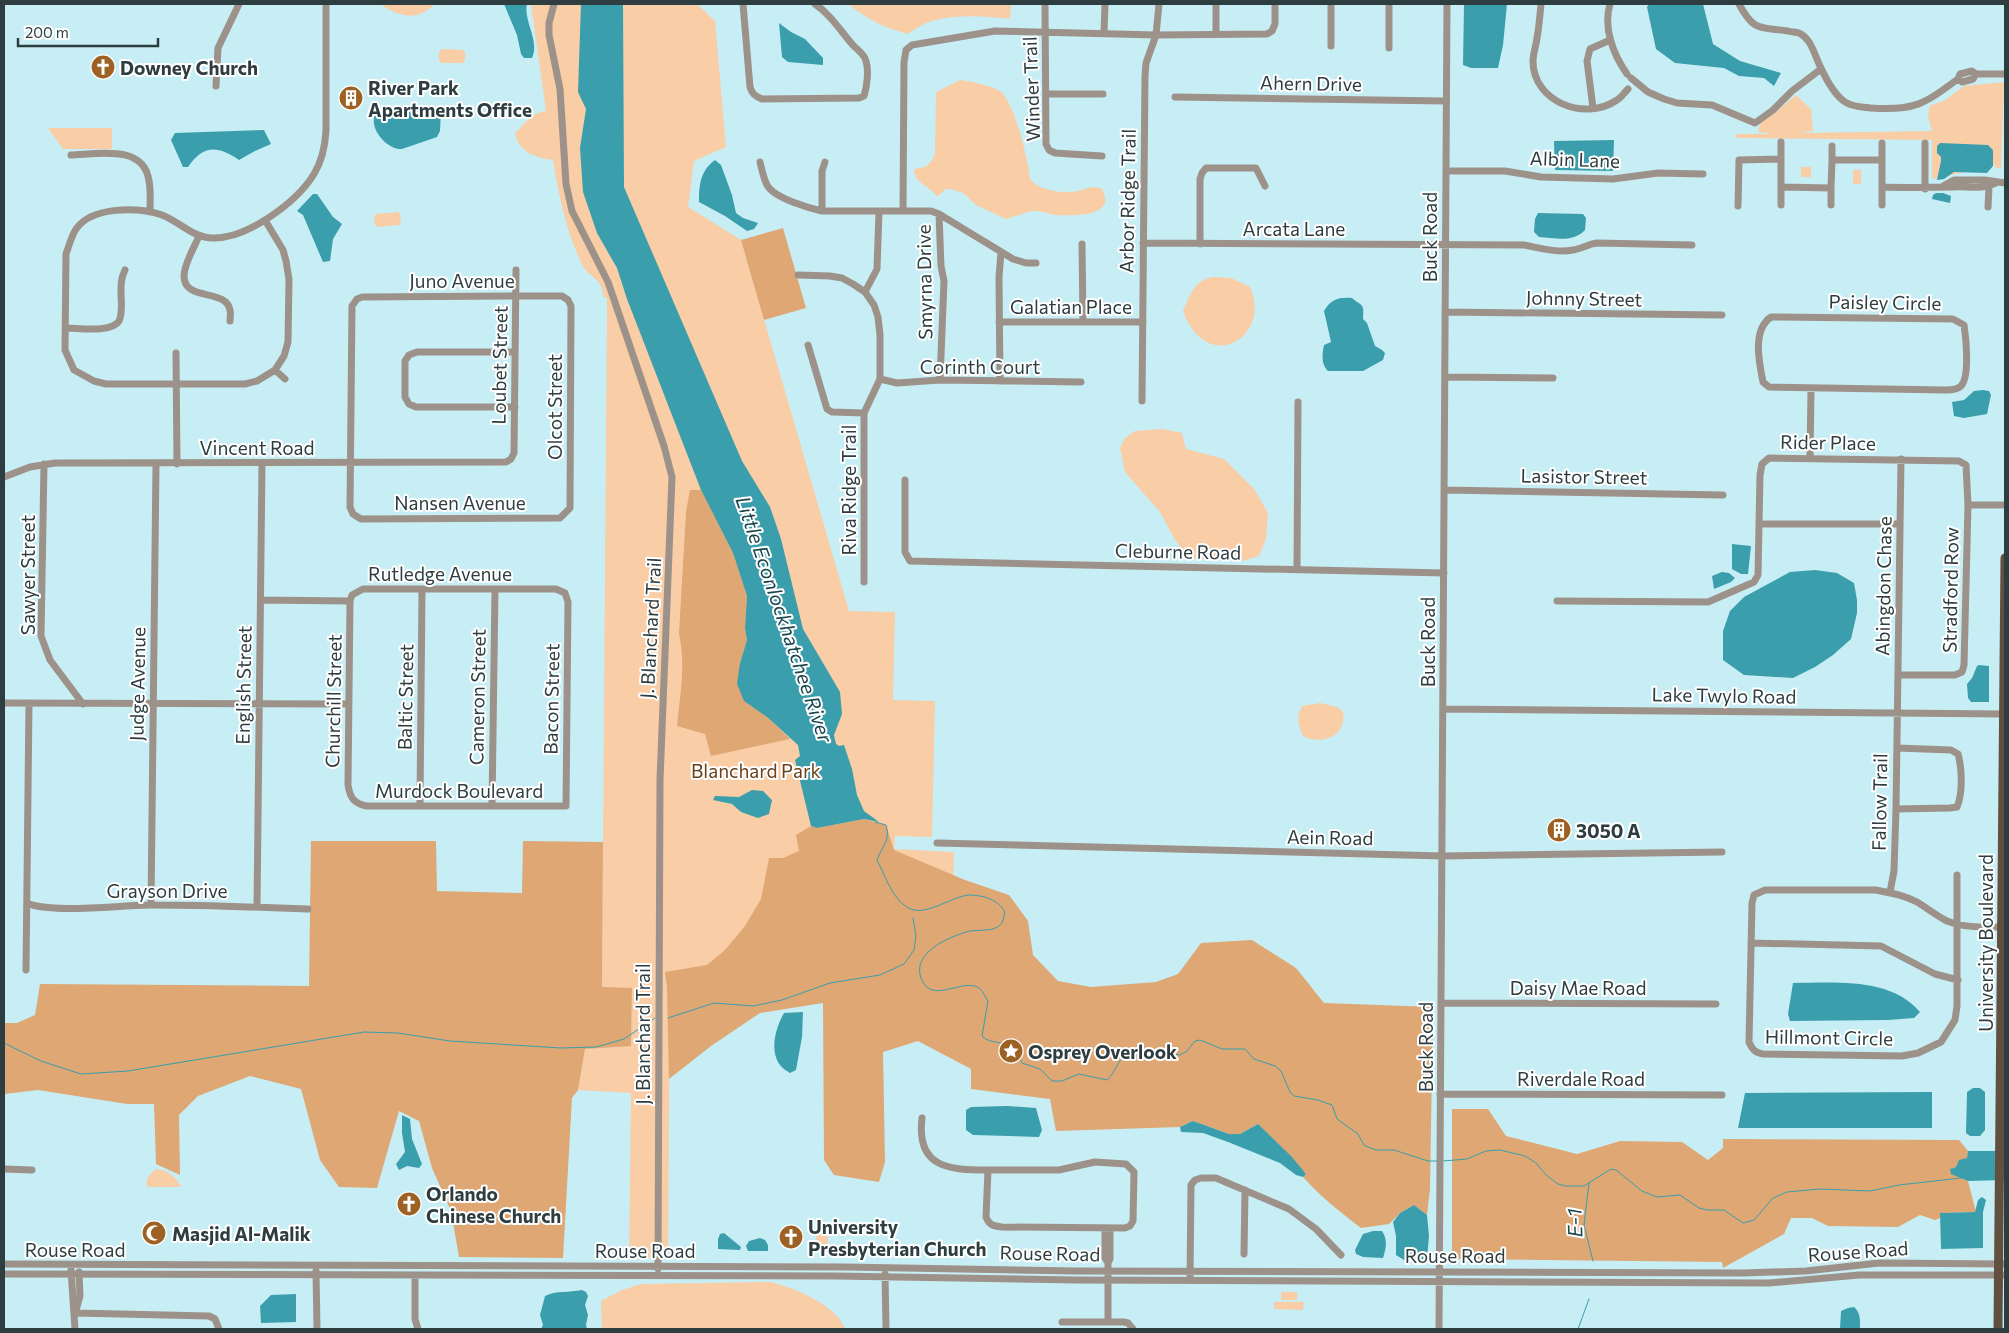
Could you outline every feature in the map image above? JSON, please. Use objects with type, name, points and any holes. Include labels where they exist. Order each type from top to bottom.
[{"type":"main road","name":"University Boulevard","points":[[1998,1329],[2002,1275],[1999,1194],[2004,926],[2001,902],[2005,558]]},
{"type":"street","points":[[216,86],[218,48],[239,4]]},
{"type":"street","points":[[265,220],[283,250],[288,279],[288,342],[284,356],[274,370],[257,381],[245,384],[106,384],[94,381],[74,370],[65,350],[66,254],[76,228],[96,214],[110,211],[150,212],[174,220],[198,236],[225,237],[239,233],[265,220],[285,205],[308,183],[320,162],[324,148],[326,4]]},
{"type":"street","name":"J. Blanchard Trail","points":[[554,4],[549,23],[550,35],[560,89],[566,184],[572,212],[608,282],[664,446],[672,477],[660,780],[658,1276]]},
{"type":"street","points":[[744,4],[751,93],[762,99],[858,98],[864,96],[867,62],[864,56],[852,45],[828,12],[815,4]]},
{"type":"street","name":"Winder Trail","points":[[1046,4],[1046,144],[1049,150],[1055,153],[1102,156]]},
{"type":"street","points":[[1104,32],[1105,4]]},
{"type":"street","name":"Arbor Ridge Trail","points":[[1142,401],[1145,76],[1146,63],[1156,35],[1160,4]]},
{"type":"street","points":[[1216,4],[1216,33]]},
{"type":"street","points":[[903,211],[904,62],[906,50],[912,45],[978,32],[1045,31],[1156,35],[1267,34],[1272,31],[1275,24],[1275,4]]},
{"type":"street","points":[[1331,46],[1332,4]]},
{"type":"street","points":[[1388,48],[1389,4]]},
{"type":"street","name":"Buck Road","points":[[1440,1329],[1444,1286],[1440,1281],[1440,1094],[1443,856],[1446,4]]},
{"type":"street","points":[[1541,4],[1533,61],[1537,80],[1546,93],[1557,102],[1573,108],[1593,108],[1617,100],[1628,89]]},
{"type":"street","points":[[1610,4],[1608,28],[1610,40],[1620,65],[1629,76],[1648,92],[1664,99],[1677,103],[1712,105],[1755,123],[1821,69]]},
{"type":"street","points":[[1738,4],[1745,16],[1754,25],[1766,30],[1799,33],[1807,40],[1821,69],[1839,97],[1847,104],[1895,110],[1927,102],[1958,79],[1962,82],[1973,79],[1976,74],[2005,74]]},
{"type":"street","points":[[1593,108],[1587,61],[1590,48],[1610,40]]},
{"type":"street","points":[[1047,94],[1103,94]]},
{"type":"street","name":"Ahern Drive","points":[[1175,97],[1446,101]]},
{"type":"street","points":[[1781,142],[1781,205]]},
{"type":"street","points":[[1924,189],[1925,143]]},
{"type":"street","points":[[1882,144],[1882,205]]},
{"type":"street","points":[[1831,205],[1832,146]]},
{"type":"street","points":[[71,155],[121,154],[136,158],[143,164],[148,173],[150,182],[150,212]]},
{"type":"street","points":[[1738,206],[1739,160],[1781,159]]},
{"type":"street","points":[[1832,160],[1882,160]]},
{"type":"street","points":[[760,162],[768,188],[808,208],[822,211],[931,211],[1013,259],[1026,263],[1036,262]]},
{"type":"street","points":[[822,211],[822,171],[825,162]]},
{"type":"street","points":[[1200,244],[1200,179],[1206,168],[1256,168],[1264,186]]},
{"type":"street","name":"Albin Lane","points":[[1446,171],[1505,171],[1541,178],[1613,180],[1658,173],[1703,174]]},
{"type":"street","points":[[1941,187],[1954,180],[1985,180],[2005,183]]},
{"type":"street","points":[[1882,187],[1924,189],[1989,187],[1996,183]]},
{"type":"street","points":[[1781,187],[1831,188]]},
{"type":"street","points":[[1988,207],[1989,187]]},
{"type":"street","points":[[798,275],[842,278],[865,292],[877,269],[879,211]]},
{"type":"street","name":"Smyrna Drive","points":[[939,214],[941,266],[944,281],[940,380]]},
{"type":"street","points":[[198,236],[184,271],[187,286],[193,291],[221,299],[228,303],[230,321]]},
{"type":"street","name":"Arcata Lane","points":[[1143,244],[1524,245],[1537,249],[1573,250],[1588,244],[1597,243],[1692,245]]},
{"type":"street","points":[[1082,244],[1083,322]]},
{"type":"street","points":[[1000,381],[1001,252]]},
{"type":"street","points":[[66,328],[105,328],[113,327],[119,322],[121,314],[121,276],[125,270]]},
{"type":"street","name":"Loubet Street","points":[[511,459],[514,453],[516,270]]},
{"type":"street","name":"Riva Ridge Trail","points":[[864,582],[864,414],[880,379],[878,317],[874,305],[865,292]]},
{"type":"street","name":"Juno Avenue","points":[[350,463],[352,306],[356,299],[362,297],[562,296],[568,300]]},
{"type":"street","name":"Olcot Street","points":[[566,514],[570,508],[571,306],[568,300]]},
{"type":"street","name":"Johnny Street","points":[[1445,312],[1722,315]]},
{"type":"street","name":"Paisley Circle","points":[[1771,316],[1953,318],[1964,325],[1966,336],[1966,378],[1961,387],[1956,389],[1811,389],[1769,387],[1763,382],[1760,366],[1760,330],[1763,322],[1771,316]]},
{"type":"street","name":"Galatian Place","points":[[999,322],[1143,322]]},
{"type":"street","points":[[808,345],[826,409],[832,412],[864,414]]},
{"type":"street","points":[[515,407],[416,407],[409,404],[405,397],[405,361],[409,355],[416,352],[516,352]]},
{"type":"street","points":[[176,353],[177,464]]},
{"type":"street","points":[[274,370],[284,379]]},
{"type":"street","points":[[1445,377],[1553,378]]},
{"type":"street","name":"Corinth Court","points":[[880,379],[896,383],[940,380],[1081,382]]},
{"type":"street","points":[[1810,458],[1811,389]]},
{"type":"street","points":[[1297,570],[1298,402]]},
{"type":"street","name":"Rider Place","points":[[1557,601],[1708,602],[1754,582],[1758,575],[1762,464],[1769,458],[1959,461],[1966,465],[1968,506]]},
{"type":"street","name":"Vincent Road","points":[[4,477],[44,464],[506,462],[511,459]]},
{"type":"street","name":"Abingdon Chase","points":[[1898,713],[1901,459]]},
{"type":"street","name":"Nansen Avenue","points":[[350,463],[350,507],[353,514],[361,519],[560,518],[566,514]]},
{"type":"street","name":"Sawyer Street","points":[[44,464],[41,636],[50,660],[83,704]]},
{"type":"street","name":"Judge Avenue","points":[[151,905],[156,464]]},
{"type":"street","name":"English Street","points":[[257,907],[262,464]]},
{"type":"street","name":"Cleburne Road","points":[[905,480],[905,552],[910,561],[1444,573]]},
{"type":"street","name":"Lasistor Street","points":[[1445,490],[1723,495]]},
{"type":"street","points":[[1968,506],[2005,505]]},
{"type":"street","name":"Stradford Row","points":[[1899,674],[1955,675],[1962,672],[1964,665],[1968,506]]},
{"type":"street","points":[[1760,524],[1900,524]]},
{"type":"street","name":"Rutledge Avenue","points":[[260,600],[350,601],[352,595],[363,588],[556,589],[565,593]]},
{"type":"street","name":"Cameron Street","points":[[492,806],[495,588]]},
{"type":"street","name":"Baltic Street","points":[[420,806],[422,589]]},
{"type":"street","name":"Bacon Street","points":[[565,593],[568,602],[566,806]]},
{"type":"street","name":"Churchill Street","points":[[350,601],[348,785],[353,800]]},
{"type":"street","points":[[4,703],[349,704]]},
{"type":"street","points":[[26,970],[29,703]]},
{"type":"street","name":"Lake Twylo Road","points":[[1443,709],[2004,714]]},
{"type":"street","name":"Fallow Trail","points":[[1890,892],[1894,871],[1898,713]]},
{"type":"street","points":[[1896,809],[1950,808],[1957,807],[1960,800],[1960,762],[1958,754],[1951,750],[1897,748]]},
{"type":"street","name":"Murdock Boulevard","points":[[353,800],[358,804],[366,806],[566,806]]},
{"type":"street","name":"Aein Road","points":[[937,843],[1443,856],[1722,852]]},
{"type":"street","points":[[1958,875],[1958,925]]},
{"type":"street","name":"Hillmont Circle","points":[[1958,925],[1958,1006],[1955,1020],[1940,1042],[1918,1053],[1902,1056],[1763,1054],[1757,1053],[1752,1048],[1749,1042],[1752,904],[1754,895],[1758,892],[1765,890],[1876,890],[1900,894],[1958,925],[1968,927],[2004,926]]},
{"type":"street","name":"Grayson Drive","points":[[27,903],[36,907],[53,908],[151,905],[308,909]]},
{"type":"street","points":[[1751,943],[1882,946],[1935,974],[1958,980]]},
{"type":"street","name":"Daisy Mae Road","points":[[1441,1003],[1716,1004]]},
{"type":"street","name":"Riverdale Road","points":[[1440,1094],[1722,1095]]},
{"type":"street","points":[[922,1118],[922,1142],[926,1150],[934,1160],[947,1168],[960,1170],[988,1170],[1058,1170],[1095,1162],[1126,1164],[1134,1172],[1133,1220],[1130,1226],[1125,1228],[993,1226],[988,1223],[986,1217],[988,1170]]},
{"type":"street","points":[[4,1169],[32,1170]]},
{"type":"street","points":[[1190,1280],[1191,1185],[1195,1180],[1209,1177],[1216,1178],[1289,1209],[1316,1229],[1341,1255]]},
{"type":"street","points":[[1244,1254],[1245,1190]]},
{"type":"street","points":[[1108,1228],[1108,1244],[1105,1258],[1108,1267],[1108,1322]]},
{"type":"street","name":"Rouse Road","points":[[4,1264],[1108,1267],[1190,1270],[1769,1273],[1879,1263],[2002,1264]]},
{"type":"street","points":[[71,1265],[75,1274],[75,1329]]},
{"type":"street","points":[[75,1274],[79,1265]]},
{"type":"street","points":[[316,1266],[317,1329]]},
{"type":"street","points":[[882,1267],[887,1276],[886,1329]]},
{"type":"street","points":[[1768,1283],[1769,1273]]},
{"type":"street","name":"Rouse Road","points":[[4,1274],[887,1276],[1108,1280],[1768,1283],[1860,1275],[2002,1275]]},
{"type":"street","points":[[415,1275],[415,1319],[418,1329]]},
{"type":"street","points":[[75,1313],[209,1316],[215,1319],[218,1329]]},
{"type":"street","points":[[1062,1322],[1124,1322],[1128,1323],[1133,1329]]},
{"type":"green space","points":[[381,4],[435,4],[424,12],[412,16],[395,12]]},
{"type":"green space","name":"Blanchard Park","points":[[531,4],[697,4],[715,21],[726,147],[694,161],[688,207],[741,240],[849,611],[895,612],[893,700],[935,701],[932,837],[895,836],[894,849],[954,852],[950,994],[670,989],[668,1258],[629,1258],[631,1093],[578,1090],[585,1049],[631,1045],[632,988],[602,988],[607,298],[603,297],[599,282],[583,266],[572,241],[561,201],[553,160],[540,158],[529,153],[520,145],[515,133],[533,116],[546,111]]},
{"type":"green space","points":[[848,4],[1011,4],[1010,19],[981,16],[951,17],[929,22],[908,34],[876,22]]},
{"type":"green space","points":[[442,49],[464,50],[465,61],[463,63],[442,63],[439,61],[439,52]]},
{"type":"green space","points":[[960,80],[992,87],[1001,92],[1006,98],[1016,120],[1027,159],[1030,179],[1034,183],[1045,189],[1059,192],[1101,188],[1105,198],[1104,205],[1099,210],[1082,215],[1055,215],[1036,211],[1006,219],[976,205],[963,193],[951,189],[946,189],[937,197],[919,181],[914,169],[927,165],[932,161],[935,154],[936,92]]},
{"type":"green space","points":[[2004,82],[2001,168],[1996,168],[1993,163],[1969,171],[1932,179],[1932,140],[1736,138],[1735,134],[1773,134],[1758,132],[1761,119],[1777,111],[1796,95],[1811,109],[1813,131],[1800,133],[1932,131],[1928,116],[1931,105],[1944,101],[1964,86]]},
{"type":"green space","points":[[48,128],[112,128],[112,149],[63,149]]},
{"type":"green space","points":[[1801,167],[1811,167],[1811,177],[1801,177]]},
{"type":"green space","points":[[1853,170],[1861,170],[1861,184],[1853,184]]},
{"type":"green space","points":[[398,212],[401,223],[399,225],[378,227],[375,225],[374,217],[376,214]]},
{"type":"green space","points":[[1213,277],[1231,278],[1250,287],[1255,305],[1252,321],[1245,334],[1234,342],[1220,345],[1206,342],[1193,331],[1183,311],[1197,285],[1201,281]]},
{"type":"green space","points":[[1162,429],[1182,433],[1186,449],[1224,459],[1254,489],[1268,513],[1266,539],[1259,556],[1242,561],[1188,558],[1174,538],[1160,512],[1125,472],[1120,448],[1125,438],[1135,431]]},
{"type":"green space","points":[[1320,703],[1337,707],[1343,712],[1343,720],[1341,727],[1332,737],[1318,740],[1310,739],[1303,736],[1298,721],[1299,714],[1302,706]]},
{"type":"green space","points":[[156,1169],[171,1175],[181,1187],[148,1187],[147,1179]]},
{"type":"green space","points":[[816,1234],[828,1234],[828,1243],[824,1248],[821,1243],[816,1243]]},
{"type":"green space","points":[[770,1282],[813,1298],[833,1312],[845,1329],[602,1329],[601,1301],[622,1290],[641,1284]]},
{"type":"green space","points":[[1281,1292],[1297,1292],[1297,1300],[1281,1300]]},
{"type":"green space","points":[[1274,1302],[1304,1302],[1303,1310],[1274,1309]]},
{"type":"shaded area","points":[[783,228],[806,308],[764,320],[741,240]]},
{"type":"shaded area","points":[[690,490],[701,490],[733,553],[747,596],[745,628],[747,640],[740,663],[744,701],[767,717],[790,739],[711,756],[705,734],[677,726],[682,669],[679,634],[686,512]]},
{"type":"shaded area","points":[[864,819],[886,825],[894,850],[965,880],[1009,895],[1028,921],[1033,955],[1058,981],[1091,987],[1156,982],[1178,974],[1201,943],[1252,940],[1296,968],[1324,1003],[1433,1007],[1430,1189],[1427,1215],[1414,1205],[1400,1213],[1389,1224],[1361,1228],[1331,1204],[1303,1177],[1306,1174],[1258,1124],[1240,1134],[1229,1134],[1193,1121],[1180,1127],[1056,1131],[1050,1099],[971,1089],[971,1069],[918,1041],[883,1052],[885,1162],[879,1182],[834,1175],[824,1160],[823,1003],[760,1013],[711,1046],[669,1079],[665,972],[707,965],[725,950],[745,926],[761,899],[769,858],[783,858],[799,851],[796,835],[811,826],[817,828]]},
{"type":"shaded area","points":[[311,841],[436,841],[437,891],[522,893],[523,841],[603,842],[602,987],[632,988],[631,1046],[585,1049],[578,1090],[572,1098],[563,1258],[459,1257],[451,1211],[432,1168],[419,1121],[399,1111],[377,1188],[339,1187],[320,1160],[301,1089],[250,1076],[198,1096],[179,1115],[180,1175],[156,1164],[154,1104],[127,1104],[38,1090],[4,1094],[4,1023],[17,1023],[35,1015],[40,984],[309,986]]},
{"type":"shaded area","points":[[1452,1109],[1488,1109],[1506,1136],[1577,1154],[1620,1141],[1682,1142],[1708,1160],[1723,1148],[1723,1139],[1959,1140],[1968,1151],[1967,1159],[1951,1169],[1951,1173],[1968,1181],[1976,1212],[1940,1213],[1940,1218],[1935,1220],[1920,1215],[1898,1227],[1828,1226],[1812,1218],[1791,1218],[1784,1234],[1723,1268],[1722,1262],[1452,1259]]},
{"type":"water","points":[[504,4],[527,4],[527,17],[534,44],[532,58],[524,58],[521,54],[517,35]]},
{"type":"water","points":[[581,4],[623,4],[624,187],[742,461],[770,507],[781,539],[803,629],[840,692],[842,714],[834,735],[836,744],[839,746],[844,745],[852,769],[857,795],[864,811],[879,822],[864,819],[817,828],[811,826],[795,760],[800,756],[798,745],[767,717],[744,701],[737,684],[740,663],[747,640],[745,628],[747,596],[733,553],[701,490],[627,299],[617,268],[597,233],[583,192],[580,148],[586,109],[578,92]]},
{"type":"water","points":[[1464,4],[1507,4],[1503,45],[1498,68],[1471,68],[1463,65]]},
{"type":"water","points":[[1649,4],[1703,4],[1713,44],[1740,61],[1781,73],[1774,86],[1764,78],[1739,76],[1724,68],[1675,63],[1656,49],[1647,7]]},
{"type":"water","points":[[779,23],[805,39],[823,58],[823,65],[788,62],[782,57]]},
{"type":"water","points":[[428,107],[441,110],[440,131],[437,137],[402,149],[390,146],[376,131],[374,119],[376,113]]},
{"type":"water","points":[[264,130],[271,144],[239,160],[224,152],[212,150],[200,154],[188,167],[183,167],[171,140],[175,133]]},
{"type":"water","points":[[1614,140],[1613,171],[1555,170],[1554,141]]},
{"type":"water","points":[[1940,143],[1988,145],[1993,150],[1993,166],[1987,173],[1954,172],[1944,179],[1937,180],[1941,157],[1937,153],[1937,146]]},
{"type":"water","points":[[715,160],[721,165],[732,195],[736,213],[743,218],[758,223],[754,229],[747,231],[699,202],[701,179],[706,169]]},
{"type":"water","points":[[1936,193],[1951,196],[1950,203],[1932,199]]},
{"type":"water","points":[[313,194],[317,194],[333,217],[342,224],[333,239],[330,261],[323,262],[303,215],[297,211]]},
{"type":"water","points":[[1538,213],[1583,214],[1586,218],[1585,230],[1575,237],[1569,238],[1539,237],[1534,232],[1535,219]]},
{"type":"water","points":[[1352,298],[1362,306],[1363,319],[1367,323],[1375,346],[1385,353],[1383,360],[1363,371],[1328,371],[1323,362],[1323,352],[1324,345],[1331,342],[1324,311],[1336,300]]},
{"type":"water","points":[[1974,391],[1989,391],[1991,395],[1987,414],[1964,418],[1954,416],[1952,402],[1964,400]]},
{"type":"water","points":[[1732,544],[1751,546],[1748,574],[1741,574],[1732,569]]},
{"type":"water","points":[[1815,570],[1837,573],[1854,583],[1857,613],[1851,639],[1833,655],[1793,678],[1744,675],[1723,660],[1723,631],[1730,611],[1744,597],[1790,572]]},
{"type":"water","points":[[1722,572],[1729,573],[1735,578],[1731,582],[1714,589],[1712,576]]},
{"type":"water","points":[[1979,665],[1989,666],[1989,702],[1971,702],[1968,698],[1967,684]]},
{"type":"water","points":[[752,790],[763,791],[772,800],[769,814],[758,818],[741,812],[732,804],[713,800],[715,796],[739,797]]},
{"type":"water","points":[[1793,983],[1844,983],[1878,987],[1908,1001],[1920,1012],[1914,1018],[1888,1020],[1790,1021],[1788,1014]]},
{"type":"water","points":[[803,1012],[802,1037],[796,1070],[790,1073],[781,1066],[777,1059],[774,1046],[776,1032],[784,1013]]},
{"type":"water","points":[[1973,1088],[1980,1088],[1985,1092],[1985,1130],[1980,1136],[1970,1136],[1966,1133],[1967,1092]]},
{"type":"water","points":[[1932,1092],[1932,1128],[1738,1128],[1745,1093]]},
{"type":"water","points":[[1007,1106],[1036,1108],[1042,1130],[1039,1137],[973,1135],[966,1130],[966,1110],[971,1107]]},
{"type":"water","points":[[402,1115],[410,1119],[412,1139],[422,1164],[419,1168],[407,1166],[399,1170],[396,1164],[405,1152]]},
{"type":"water","points":[[1193,1121],[1229,1134],[1240,1134],[1258,1124],[1291,1156],[1306,1174],[1303,1177],[1296,1175],[1280,1163],[1203,1133],[1181,1132],[1180,1127]]},
{"type":"water","points":[[1968,1151],[2005,1151],[2005,1180],[1968,1181],[1951,1174],[1950,1169],[1956,1167],[1959,1160],[1967,1158]]},
{"type":"water","points":[[1982,1197],[1986,1200],[1983,1212],[1983,1248],[1941,1249],[1940,1213],[1975,1212],[1978,1200]]},
{"type":"water","points":[[1414,1205],[1427,1215],[1429,1236],[1427,1259],[1404,1260],[1396,1255],[1396,1236],[1393,1222],[1400,1213]]},
{"type":"water","points":[[1382,1231],[1385,1237],[1386,1248],[1383,1258],[1363,1257],[1356,1254],[1355,1250],[1363,1234]]},
{"type":"water","points":[[724,1233],[741,1247],[740,1250],[718,1249],[718,1239],[720,1234]]},
{"type":"water","points":[[760,1238],[765,1240],[768,1245],[768,1251],[748,1251],[746,1246],[749,1241]]},
{"type":"water","points":[[582,1290],[588,1296],[585,1305],[588,1315],[587,1329],[541,1329],[543,1325],[540,1315],[545,1296],[554,1293]]},
{"type":"water","points":[[296,1294],[296,1322],[261,1323],[260,1306],[271,1295]]},
{"type":"water","points":[[1854,1307],[1859,1314],[1860,1329],[1840,1329],[1841,1311]]},
{"type":"waterway","name":"Little Econlockhatchee River","points":[[875,822],[886,825],[887,830],[887,839],[877,860],[890,888],[905,906],[911,909],[924,910],[971,895],[990,899],[1002,907],[1005,914],[999,926],[989,930],[966,932],[950,938],[926,954],[920,969],[921,978],[926,986],[932,990],[940,991],[965,986],[979,988],[988,1001],[982,1036],[989,1041],[1006,1044],[1013,1048],[1022,1063],[1040,1069],[1052,1081],[1062,1081],[1079,1074],[1107,1080],[1120,1060],[1127,1054],[1152,1059],[1162,1053],[1180,1055],[1187,1051],[1195,1041],[1200,1040],[1222,1049],[1245,1049],[1254,1059],[1275,1066],[1281,1071],[1290,1092],[1294,1096],[1318,1100],[1332,1105],[1337,1119],[1358,1134],[1364,1145],[1376,1150],[1394,1150],[1428,1161],[1437,1161]]},
{"type":"waterway","points":[[668,1018],[714,1003],[753,1006],[782,1000],[830,983],[880,975],[904,964],[914,950],[916,936],[913,918]]},
{"type":"waterway","points":[[4,1043],[41,1061],[81,1074],[128,1071],[364,1032],[398,1033],[450,1041],[561,1048],[596,1047],[624,1039],[655,1018]]},
{"type":"waterway","name":"Little Econlockhatchee River","points":[[1443,1161],[1467,1159],[1486,1151],[1500,1150],[1525,1156],[1536,1163],[1546,1175],[1558,1184],[1566,1186],[1584,1186],[1611,1169],[1616,1170],[1642,1191],[1657,1197],[1680,1195],[1699,1208],[1724,1210],[1743,1223],[1754,1220],[1773,1198],[1787,1192],[1820,1189],[1870,1191],[1899,1185],[1961,1178]]},
{"type":"waterway","name":"E-1","points":[[1589,1183],[1584,1225],[1593,1261]]},
{"type":"waterway","name":"E-1","points":[[1578,1329],[1589,1299]]},
{"type":"place","name":"Downey Church","points":[[103,67]]},
{"type":"place","name":"River Park Apartments Office","points":[[351,98]]},
{"type":"place","name":"3050 A","points":[[1559,830]]},
{"type":"place","name":"Osprey Overlook","points":[[1011,1051]]},
{"type":"place","name":"Orlando Chinese Church","points":[[409,1204]]},
{"type":"place","name":"Masjid Al-Malik","points":[[154,1233]]},
{"type":"place","name":"University Presbyterian Church","points":[[791,1237]]}]
